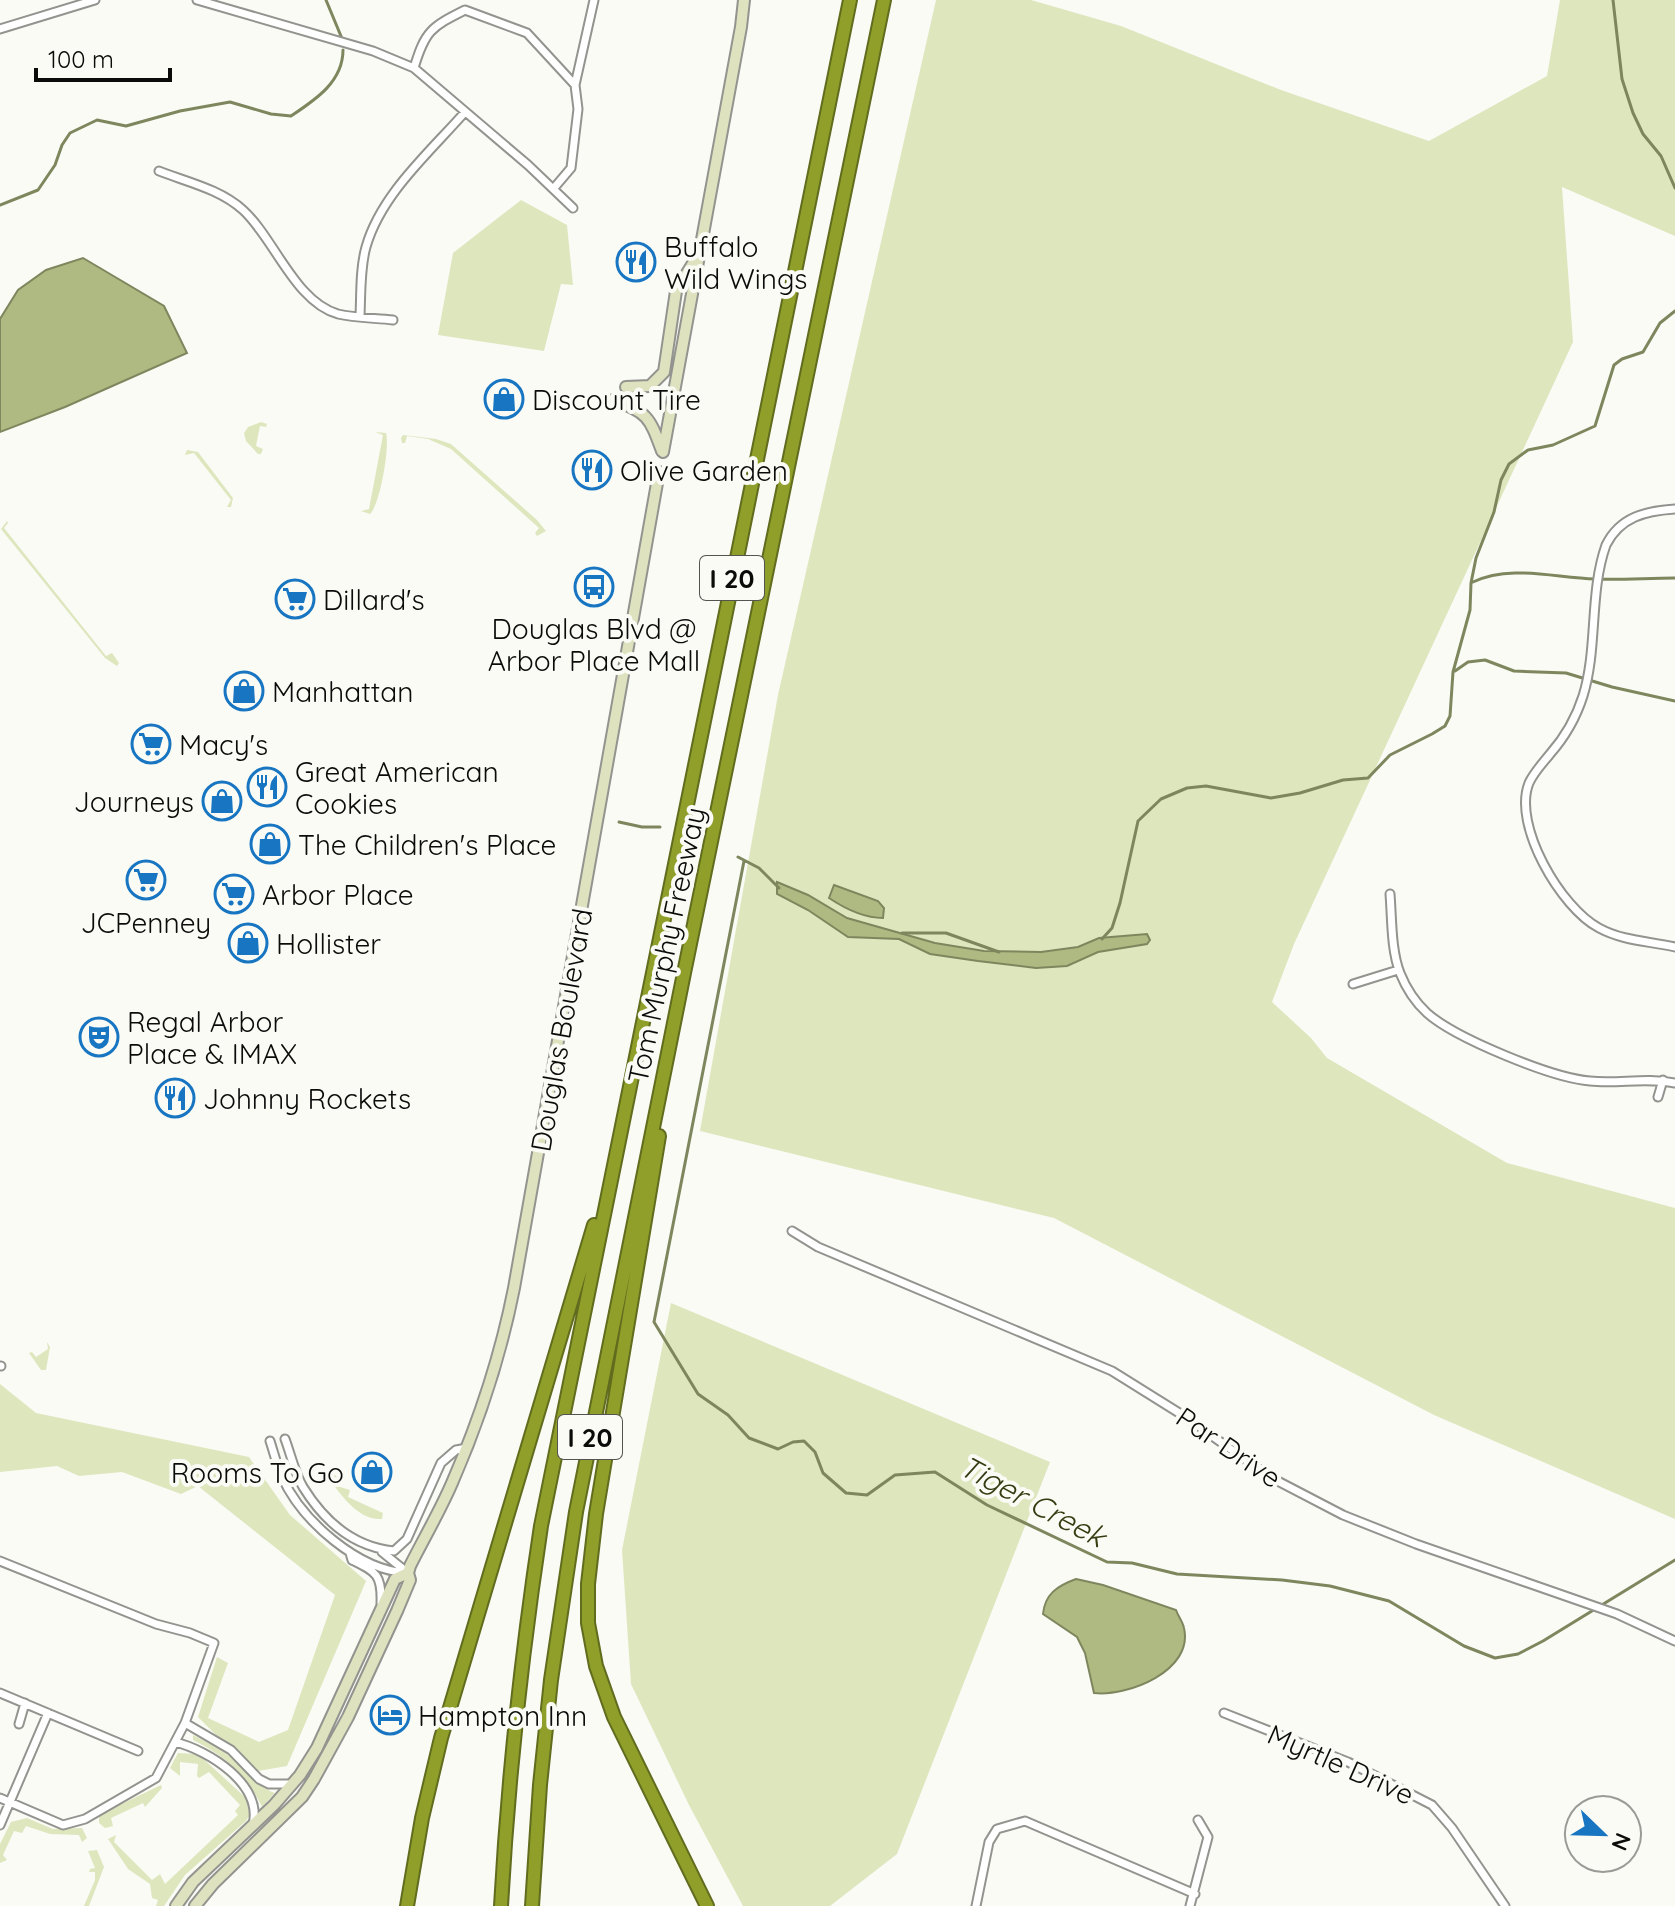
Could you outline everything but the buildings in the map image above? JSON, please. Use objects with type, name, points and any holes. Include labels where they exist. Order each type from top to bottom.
[{"type":"highway","name":"Tom Murphy Freeway","points":[[501,1906],[513,1742],[535,1567],[549,1486],[850,0]]},
{"type":"highway","name":"Tom Murphy Freeway","points":[[532,1906],[540,1785],[566,1575],[594,1419],[884,0]]},
{"type":"highway","points":[[684,973],[596,1514],[587,1604],[592,1646],[605,1694],[707,1906]]},
{"type":"highway","points":[[407,1906],[422,1818],[441,1738],[615,1157]]},
{"type":"main road","points":[[613,400],[640,410],[646,416],[663,452],[744,0]]},
{"type":"main road","points":[[626,387],[650,386],[664,372],[676,291],[700,252]]},
{"type":"main road","name":"Douglas Boulevard","points":[[176,1906],[193,1882],[293,1784],[317,1748],[395,1579],[408,1573],[467,1448],[491,1378],[512,1300],[659,472]]},
{"type":"main road","name":"Douglas Boulevard","points":[[195,1906],[213,1884],[306,1792],[348,1717],[410,1580],[408,1573]]},
{"type":"main road","points":[[306,1792],[303,1784],[326,1743],[328,1732],[325,1729]]},
{"type":"street","points":[[0,29],[95,0]]},
{"type":"street","points":[[197,0],[222,3],[373,51],[414,68],[554,188],[573,208]]},
{"type":"street","points":[[554,188],[571,168],[578,109],[575,85],[594,0]]},
{"type":"street","points":[[414,68],[421,42],[430,29],[465,10],[527,33],[575,85]]},
{"type":"street","points":[[360,316],[366,248],[380,214],[465,112]]},
{"type":"street","points":[[159,171],[226,197],[245,212],[317,304],[338,314],[393,320]]},
{"type":"street","points":[[1675,509],[1652,510],[1633,517],[1616,529],[1606,545],[1583,696],[1571,726],[1532,776],[1524,812],[1533,841],[1560,891],[1585,919],[1618,937],[1675,947]]},
{"type":"street","points":[[1390,894],[1398,970],[1415,1002],[1436,1021],[1561,1076],[1587,1081],[1663,1080],[1675,1083]]},
{"type":"street","points":[[1353,984],[1398,970]]},
{"type":"street","points":[[1658,1097],[1663,1080]]},
{"type":"street","name":"Par Drive","points":[[792,1231],[818,1247],[1112,1371],[1184,1416],[1270,1477],[1343,1515],[1617,1614],[1675,1641]]},
{"type":"street","points":[[285,1439],[302,1485],[330,1521],[362,1544],[378,1550],[408,1573]]},
{"type":"street","points":[[270,1441],[283,1479],[312,1522],[350,1553],[390,1571],[408,1573]]},
{"type":"street","points":[[378,1550],[394,1551],[407,1539],[441,1463],[456,1450],[467,1448]]},
{"type":"street","points":[[350,1553],[352,1560],[375,1572],[380,1582],[380,1611]]},
{"type":"street","points":[[0,1561],[156,1624],[214,1643],[185,1723],[156,1778],[85,1819],[63,1825],[0,1798]]},
{"type":"street","points":[[0,1693],[138,1751]]},
{"type":"street","points":[[19,1724],[25,1703]]},
{"type":"street","points":[[0,1825],[48,1713]]},
{"type":"street","name":"Myrtle Drive","points":[[1224,1713],[1348,1762],[1432,1805],[1452,1828],[1505,1906]]},
{"type":"street","points":[[185,1723],[231,1750],[259,1779],[269,1784],[293,1784]]},
{"type":"street","points":[[175,1742],[197,1748],[237,1779],[250,1795],[256,1812],[253,1825]]},
{"type":"street","points":[[1190,1906],[1208,1837],[1198,1820]]},
{"type":"street","points":[[976,1906],[989,1842],[997,1829],[1025,1821],[1195,1894]]},
{"type":"shaded area","points":[[936,0],[1031,0],[1121,26],[1281,90],[1429,141],[1547,76],[1560,0],[1675,0],[1675,236],[1562,187],[1573,342],[1294,944],[1272,1002],[1311,1038],[1327,1058],[1507,1163],[1675,1208],[1675,1519],[1434,1415],[1054,1218],[700,1131],[778,695]]},
{"type":"shaded area","points":[[521,200],[567,225],[573,285],[561,284],[544,351],[438,335],[453,253]]},
{"type":"shaded area","points":[[83,258],[164,306],[187,353],[0,432],[0,319],[18,290],[46,270]]},
{"type":"shaded area","points":[[261,422],[267,424],[266,427],[260,426],[256,446],[263,449],[258,454],[246,441],[244,433],[248,427]]},
{"type":"shaded area","points":[[375,432],[386,433],[387,450],[381,488],[370,514],[361,511],[369,509],[383,435]]},
{"type":"shaded area","points":[[403,435],[436,439],[451,444],[546,531],[537,536],[535,533],[539,528],[451,449],[428,439],[407,436],[405,443],[402,443]]},
{"type":"shaded area","points":[[187,450],[198,452],[233,498],[231,507],[227,507],[231,500],[194,453],[185,455]]},
{"type":"shaded area","points":[[7,521],[4,528],[106,656],[112,653],[119,663],[117,666],[105,658],[1,529]]},
{"type":"shaded area","points":[[777,882],[808,895],[847,918],[935,943],[984,951],[1041,952],[1078,947],[1099,938],[1147,934],[1150,940],[1147,944],[1098,952],[1067,966],[1036,968],[930,954],[899,939],[848,937],[777,894]]},
{"type":"shaded area","points":[[834,885],[878,901],[884,908],[883,918],[855,912],[829,898]]},
{"type":"shaded area","points":[[671,1303],[1050,1462],[897,1854],[830,1906],[743,1906],[689,1805],[631,1684],[622,1550]]},
{"type":"shaded area","points":[[47,1342],[50,1347],[46,1370],[41,1370],[29,1353],[36,1357],[48,1349]]},
{"type":"shaded area","points":[[0,1384],[36,1413],[249,1457],[290,1515],[366,1581],[287,1766],[253,1772],[198,1717],[217,1657],[228,1663],[208,1718],[259,1742],[288,1730],[335,1595],[198,1486],[181,1494],[122,1472],[79,1476],[57,1466],[0,1472]]},
{"type":"shaded area","points":[[330,1473],[340,1478],[337,1486],[350,1490],[348,1497],[383,1513],[382,1519],[357,1511],[337,1490],[327,1475]]},
{"type":"shaded area","points":[[1076,1579],[1176,1610],[1184,1628],[1184,1643],[1179,1657],[1169,1669],[1140,1686],[1094,1693],[1085,1653],[1077,1637],[1043,1614],[1046,1601],[1053,1592]]},
{"type":"shaded area","points":[[193,1735],[228,1755],[260,1784],[275,1793],[262,1807],[242,1776],[224,1759],[193,1740]]},
{"type":"shaded area","points":[[178,1753],[198,1754],[246,1798],[251,1813],[246,1821],[185,1875],[164,1906],[156,1906],[158,1900],[152,1898],[150,1884],[128,1869],[108,1839],[116,1835],[114,1842],[152,1880],[160,1874],[165,1884],[238,1815],[235,1811],[240,1805],[209,1772],[199,1778],[198,1764],[180,1762],[180,1776],[170,1768]]},
{"type":"shaded area","points":[[161,1785],[162,1788],[145,1807],[143,1803],[111,1818],[113,1826],[105,1828],[99,1823],[99,1815]]},
{"type":"shaded area","points":[[27,1818],[53,1829],[82,1828],[87,1838],[82,1842],[79,1835],[50,1834],[26,1826],[22,1833],[14,1831],[3,1855],[7,1860],[0,1863],[0,1844],[11,1822]]},
{"type":"shaded area","points":[[97,1850],[104,1867],[89,1906],[84,1906],[95,1880],[95,1872],[89,1872],[95,1868],[88,1851]]},
{"type":"waterway","points":[[326,0],[343,41]]},
{"type":"waterway","points":[[1613,0],[1622,79],[1633,113],[1643,134],[1661,156],[1675,188]]},
{"type":"waterway","points":[[0,205],[38,190],[55,165],[70,133],[97,120],[126,126],[180,111],[230,102],[271,114],[291,116],[318,97],[333,81],[342,61],[343,50]]},
{"type":"waterway","points":[[1102,939],[1112,928],[1120,903],[1138,821],[1161,799],[1187,788],[1206,786],[1271,798],[1343,780],[1368,778],[1390,755],[1445,726],[1450,716],[1453,672],[1470,610],[1476,558],[1509,464],[1528,450],[1553,445],[1595,426],[1614,365],[1643,352],[1660,323],[1675,311]]},
{"type":"waterway","points":[[1473,582],[1517,573],[1595,579],[1675,578]]},
{"type":"waterway","points":[[1455,671],[1468,662],[1485,660],[1514,671],[1566,673],[1675,701]]},
{"type":"waterway","points":[[619,822],[660,827]]},
{"type":"waterway","points":[[738,857],[759,868],[779,888]]},
{"type":"waterway","name":"Tiger Creek","points":[[744,861],[654,1322],[698,1394],[728,1415],[749,1438],[778,1449],[804,1441],[815,1452],[823,1473],[846,1493],[867,1495],[895,1475],[935,1472],[987,1505],[1107,1562],[1132,1563],[1177,1574],[1330,1586],[1389,1601],[1464,1646],[1495,1658],[1518,1654],[1543,1641],[1675,1560]]},
{"type":"waterway","points":[[902,933],[946,933],[999,952]]},
{"type":"place","name":"Buffalo Wild Wings","points":[[636,262]]},
{"type":"place","name":"Discount Tire","points":[[504,399]]},
{"type":"place","name":"Olive Garden","points":[[592,470]]},
{"type":"place","name":"Douglas Blvd @ Arbor Place Mall","points":[[594,587]]},
{"type":"place","name":"Dillard's","points":[[295,599]]},
{"type":"place","name":"Manhattan","points":[[244,691]]},
{"type":"place","name":"Macy's","points":[[151,744]]},
{"type":"place","name":"Great American Cookies","points":[[267,787]]},
{"type":"place","name":"Journeys","points":[[222,801]]},
{"type":"place","name":"The Children's Place","points":[[270,844]]},
{"type":"place","name":"JCPenney","points":[[146,880]]},
{"type":"place","name":"Arbor Place","points":[[234,894]]},
{"type":"place","name":"Hollister","points":[[248,943]]},
{"type":"place","name":"Regal Arbor Place & IMAX","points":[[99,1037]]},
{"type":"place","name":"Johnny Rockets","points":[[175,1098]]},
{"type":"place","name":"Rooms To Go","points":[[372,1472]]},
{"type":"place","name":"Hampton Inn","points":[[390,1715]]}]
